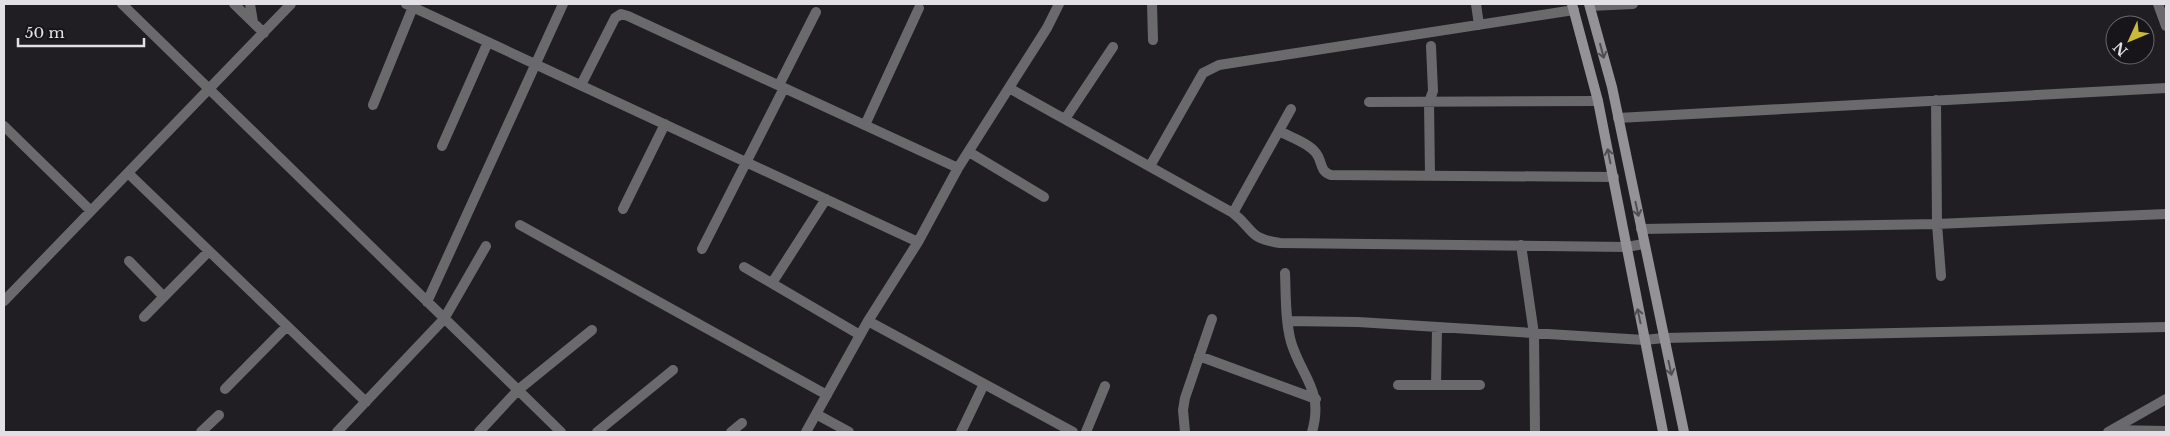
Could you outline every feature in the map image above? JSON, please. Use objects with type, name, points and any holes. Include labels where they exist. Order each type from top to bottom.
[{"type":"main road","points":[[1590,5],[1612,87],[1684,432]]},
{"type":"main road","points":[[1573,7],[1598,101],[1663,432]]},
{"type":"street","points":[[122,4],[561,432]]},
{"type":"street","points":[[234,4],[264,33]]},
{"type":"street","points":[[250,4],[253,22]]},
{"type":"street","points":[[4,301],[291,4]]},
{"type":"street","points":[[427,302],[563,4]]},
{"type":"street","points":[[806,432],[868,321],[918,242],[958,168],[1047,28],[1059,4]]},
{"type":"street","points":[[1152,4],[1152,40]]},
{"type":"street","points":[[1476,4],[1479,25]]},
{"type":"street","points":[[1590,5],[1632,4]]},
{"type":"street","points":[[2158,4],[2166,26]]},
{"type":"street","points":[[373,105],[409,5],[918,242]]},
{"type":"street","points":[[1150,166],[1203,74],[1219,65],[1479,25],[1573,7]]},
{"type":"street","points":[[866,125],[919,8]]},
{"type":"street","points":[[702,248],[747,162],[816,12]]},
{"type":"street","points":[[581,85],[615,18],[621,14],[958,168]]},
{"type":"street","points":[[442,146],[488,42]]},
{"type":"street","points":[[1430,176],[1429,102],[1433,91],[1431,46]]},
{"type":"street","points":[[1065,119],[1113,47]]},
{"type":"street","points":[[1009,88],[1234,213],[1254,236],[1264,241],[1280,243],[1626,247],[1644,244]]},
{"type":"street","points":[[1618,118],[2166,88]]},
{"type":"street","points":[[1936,100],[1938,224],[1941,276]]},
{"type":"street","points":[[1368,102],[1598,101]]},
{"type":"street","points":[[1234,213],[1291,109]]},
{"type":"street","points":[[624,209],[665,124]]},
{"type":"street","points":[[4,126],[92,211]]},
{"type":"street","points":[[1279,131],[1315,152],[1325,173],[1331,174],[1614,177]]},
{"type":"street","points":[[969,152],[1044,196]]},
{"type":"street","points":[[128,173],[366,402]]},
{"type":"street","points":[[772,283],[826,199]]},
{"type":"street","points":[[1641,228],[1938,224],[2166,214]]},
{"type":"street","points":[[520,225],[827,395]]},
{"type":"street","points":[[1521,245],[1534,334],[1535,432]]},
{"type":"street","points":[[337,432],[444,319],[486,246]]},
{"type":"street","points":[[144,318],[209,251]]},
{"type":"street","points":[[129,261],[164,296]]},
{"type":"street","points":[[744,267],[860,335]]},
{"type":"street","points":[[1284,273],[1291,341],[1316,399],[1316,418],[1312,432]]},
{"type":"street","points":[[1185,432],[1185,398],[1212,319]]},
{"type":"street","points":[[868,321],[1073,432]]},
{"type":"street","points":[[1288,321],[1358,322],[1644,340],[1664,338],[2166,327]]},
{"type":"street","points":[[225,389],[287,326]]},
{"type":"street","points":[[1436,385],[1437,328]]},
{"type":"street","points":[[479,432],[518,390],[592,330]]},
{"type":"street","points":[[1199,356],[1316,399]]},
{"type":"street","points":[[597,432],[673,370]]},
{"type":"street","points":[[961,432],[984,384]]},
{"type":"street","points":[[1398,386],[1480,385]]},
{"type":"street","points":[[1086,432],[1105,386]]},
{"type":"street","points":[[2110,431],[2166,400]]},
{"type":"street","points":[[201,432],[219,414]]},
{"type":"street","points":[[816,414],[849,432]]},
{"type":"street","points":[[731,432],[742,423]]},
{"type":"street","points":[[2110,431],[2166,431]]}]
